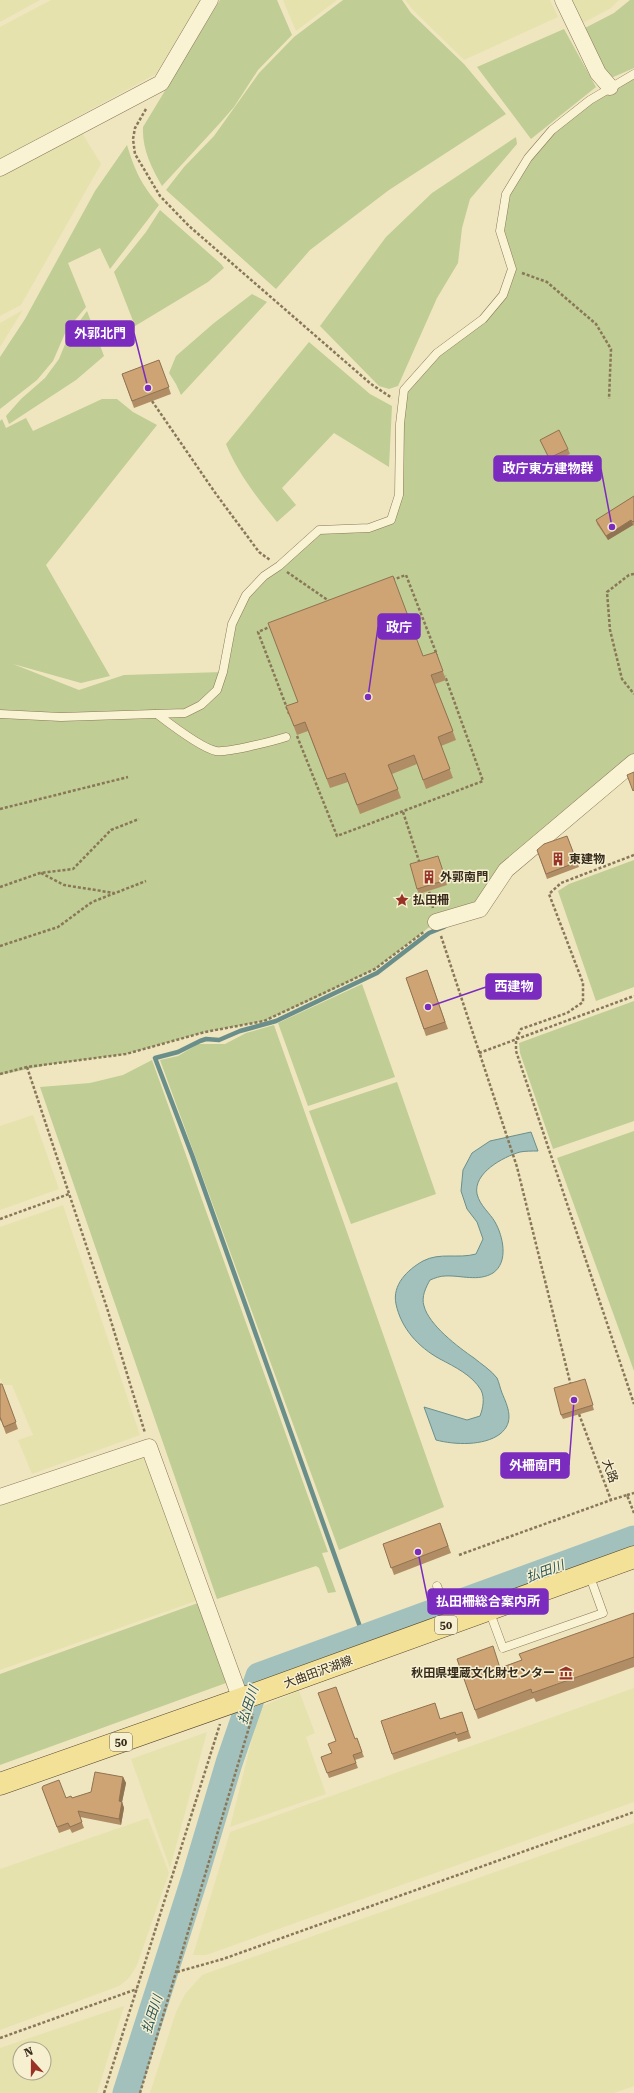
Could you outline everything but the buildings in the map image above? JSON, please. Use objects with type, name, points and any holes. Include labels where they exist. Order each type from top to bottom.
[{"type":"main road","name":"大曲田沢湖線","points":[[0,1784],[250,1696],[634,1557]]},
{"type":"street","points":[[0,168],[161,83],[210,0]]},
{"type":"street","points":[[563,0],[598,73],[610,88]]},
{"type":"street","points":[[436,922],[480,909],[506,870],[634,762]]},
{"type":"street","points":[[0,1497],[149,1447],[250,1696]]},
{"type":"lane","points":[[0,714],[61,717],[184,714],[201,705],[217,690],[223,672],[232,624],[246,595],[256,583],[279,566],[319,530],[369,528],[391,520],[399,495],[399,452],[404,390],[437,353],[483,319],[503,294],[512,269],[500,231],[506,194],[528,158],[552,130],[590,100],[634,74]]},
{"type":"lane","points":[[158,714],[185,735],[216,751],[269,743],[286,738]]},
{"type":"lane","points":[[489,1609],[503,1648],[603,1613],[589,1573]]},
{"type":"lane","points":[[437,1586],[451,1623]]},
{"type":"path","points":[[161,83],[135,128],[133,139],[135,154],[160,196],[189,226],[371,384],[385,395],[403,401]]},
{"type":"path","points":[[512,269],[546,282],[596,324],[611,349],[609,399]]},
{"type":"path","points":[[152,401],[216,494],[259,552],[332,602],[324,605]]},
{"type":"path","points":[[634,574],[629,575],[607,592],[610,630],[622,679],[634,694]]},
{"type":"path","points":[[391,580],[406,575],[439,661]]},
{"type":"path","points":[[273,626],[258,632],[292,722]]},
{"type":"path","points":[[294,729],[337,836],[403,812],[483,781],[444,673]]},
{"type":"path","points":[[0,809],[128,777]]},
{"type":"path","points":[[403,812],[420,865]]},
{"type":"path","points":[[0,887],[40,873],[73,869],[111,830],[139,819]]},
{"type":"path","points":[[634,855],[561,883],[549,894],[583,983],[583,1002],[567,1013],[521,1029],[516,1040],[516,1051],[634,1404]]},
{"type":"path","points":[[40,873],[64,885],[116,893]]},
{"type":"path","points":[[425,880],[436,922],[502,1127],[517,1167],[572,1388]]},
{"type":"path","points":[[0,946],[58,928],[92,902],[146,881]]},
{"type":"path","points":[[0,1074],[27,1067],[126,1054],[205,1032],[264,1021],[375,969],[436,922]]},
{"type":"path","points":[[479,1053],[634,996]]},
{"type":"path","points":[[27,1067],[107,1308],[149,1447]]},
{"type":"path","points":[[0,1219],[69,1194]]},
{"type":"path","name":"大路","points":[[579,1414],[611,1500],[627,1495],[634,1513]]},
{"type":"path","points":[[627,1495],[634,1493]]},
{"type":"path","points":[[459,1556],[611,1500]]},
{"type":"path","points":[[140,2093],[177,1972],[250,1696]]},
{"type":"path","points":[[104,2093],[221,1726],[216,1708]]},
{"type":"path","points":[[177,1972],[223,1959],[634,1812]]},
{"type":"path","points":[[0,2038],[137,1989]]},
{"type":"shaded area","points":[[0,0],[40,0],[0,22]]},
{"type":"shaded area","points":[[51,0],[200,0],[156,74],[0,159],[0,27]]},
{"type":"shaded area","points":[[283,0],[337,0],[296,31]]},
{"type":"shaded area","points":[[405,0],[550,0],[558,17],[464,60],[412,9]]},
{"type":"shaded area","points":[[570,0],[619,0],[611,8],[581,24]]},
{"type":"shaded area","points":[[82,133],[101,164],[21,305],[0,316],[0,177]]},
{"type":"shaded area","points":[[23,310],[0,347],[0,323]]},
{"type":"shaded area","points":[[33,1115],[59,1189],[0,1210],[0,1126]]},
{"type":"shaded area","points":[[63,1205],[140,1435],[32,1474],[18,1440],[33,1435],[12,1385],[3,1385],[0,1378],[0,1227]]},
{"type":"shaded area","points":[[145,1456],[196,1601],[0,1670],[0,1506]]},
{"type":"shaded area","points":[[634,1688],[634,1802],[206,1955],[193,1955],[230,1832]]},
{"type":"shaded area","points":[[299,1691],[315,1733],[306,1737],[326,1794],[230,1827],[260,1707]]},
{"type":"shaded area","points":[[207,1732],[170,1868],[131,1759]]},
{"type":"shaded area","points":[[148,1818],[169,1873],[137,1965],[129,1978],[119,1986],[0,2030],[0,1869]]},
{"type":"shaded area","points":[[634,1823],[634,2086],[614,2093],[150,2093],[176,2012],[185,1994],[202,1975]]},
{"type":"shaded area","points":[[124,2006],[97,2093],[0,2093],[0,2048],[12,2044],[12,2081],[52,2081],[52,2041],[21,2041]]},
{"type":"green space","points":[[220,0],[277,0],[292,35],[258,70],[234,107],[162,186],[148,158],[144,143],[143,127]]},
{"type":"green space","points":[[343,0],[402,0],[411,13],[464,64],[506,114],[389,190],[310,250],[276,289],[166,190],[184,167],[214,136],[259,73],[294,37]]},
{"type":"green space","points":[[630,0],[634,0],[634,68],[611,78],[603,72],[585,28],[614,13]]},
{"type":"green space","points":[[564,29],[596,87],[531,139],[477,67]]},
{"type":"green space","points":[[634,74],[634,762],[506,870],[480,909],[436,922],[375,969],[314,999],[264,1021],[205,1032],[126,1054],[52,1064],[0,1075],[0,421],[2,419],[6,428],[26,418],[33,431],[102,399],[117,399],[133,412],[157,425],[46,565],[110,676],[81,683],[13,664],[79,690],[124,675],[223,672],[232,624],[246,595],[319,530],[369,528],[391,520],[399,495],[404,390],[437,353],[483,319],[503,294],[512,269],[500,231],[506,194],[552,130]]},
{"type":"green space","points":[[516,137],[517,144],[470,199],[462,228],[458,263],[437,298],[398,386],[389,389],[379,386],[320,326],[386,237],[432,193]]},
{"type":"green space","points":[[127,145],[139,177],[159,205],[110,269],[100,248],[68,263],[86,307],[66,331],[53,361],[37,380],[0,409],[0,357],[25,319],[95,191]]},
{"type":"green space","points":[[160,210],[224,268],[208,282],[135,326],[114,272],[146,232]]},
{"type":"green space","points":[[252,294],[267,302],[181,395],[169,373],[176,356],[214,323]]},
{"type":"green space","points":[[87,311],[104,356],[76,380],[9,424],[6,416],[21,399],[45,378],[59,359],[68,337]]},
{"type":"green space","points":[[309,342],[370,394],[392,406],[389,467],[334,433],[282,488],[296,505],[277,522],[255,495],[236,465],[226,444]]},
{"type":"green space","points":[[634,860],[634,987],[596,1001],[558,891],[569,884]]},
{"type":"green space","points":[[362,984],[395,1077],[308,1106],[278,1023]]},
{"type":"green space","points":[[634,1001],[634,1121],[553,1149],[520,1053],[519,1043]]},
{"type":"green space","points":[[274,1025],[444,1507],[339,1550],[160,1060],[178,1056],[198,1044],[225,1044],[246,1033]]},
{"type":"green space","points":[[152,1060],[328,1552],[322,1553],[336,1592],[328,1593],[319,1568],[316,1566],[217,1599],[40,1087],[90,1083],[123,1075]]},
{"type":"green space","points":[[397,1082],[436,1194],[351,1224],[309,1111]]},
{"type":"green space","points":[[634,1131],[634,1371],[557,1158]]},
{"type":"green space","points":[[198,1603],[226,1683],[0,1765],[0,1674]]},
{"type":"water","points":[[531,1132],[538,1151],[520,1152],[498,1162],[484,1173],[477,1186],[478,1198],[495,1222],[502,1241],[503,1256],[498,1268],[487,1276],[469,1278],[443,1276],[430,1280],[423,1299],[427,1313],[438,1328],[452,1342],[489,1370],[497,1378],[508,1409],[509,1419],[505,1429],[500,1434],[486,1441],[452,1443],[436,1440],[424,1407],[467,1420],[480,1416],[483,1396],[481,1390],[473,1380],[457,1368],[425,1349],[406,1329],[398,1313],[395,1297],[396,1291],[402,1279],[411,1269],[429,1258],[476,1254],[483,1239],[477,1222],[467,1209],[461,1191],[463,1170],[472,1153],[490,1141]]},
{"type":"waterway","points":[[364,1638],[192,1155],[155,1058],[178,1052],[206,1039],[219,1040],[240,1031],[276,1021],[377,973],[429,933],[444,927]]},
{"type":"waterway","name":"払田川","points":[[126,2093],[195,1877],[229,1763],[259,1676],[634,1539]]},
{"type":"place","name":"外郭北門","points":[[148,388]]},
{"type":"place","name":"政庁東方建物群","points":[[612,527]]},
{"type":"place","name":"政庁","points":[[368,697]]},
{"type":"place","name":"東建物","points":[[558,859]]},
{"type":"place","name":"外郭南門","points":[[429,877]]},
{"type":"place","name":"払田柵","points":[[402,900]]},
{"type":"place","name":"西建物","points":[[428,1007]]},
{"type":"place","name":"外柵南門","points":[[574,1400]]},
{"type":"place","name":"払田柵総合案内所","points":[[418,1552]]},
{"type":"place","name":"秋田県埋蔵文化財センター","points":[[566,1673]]}]
